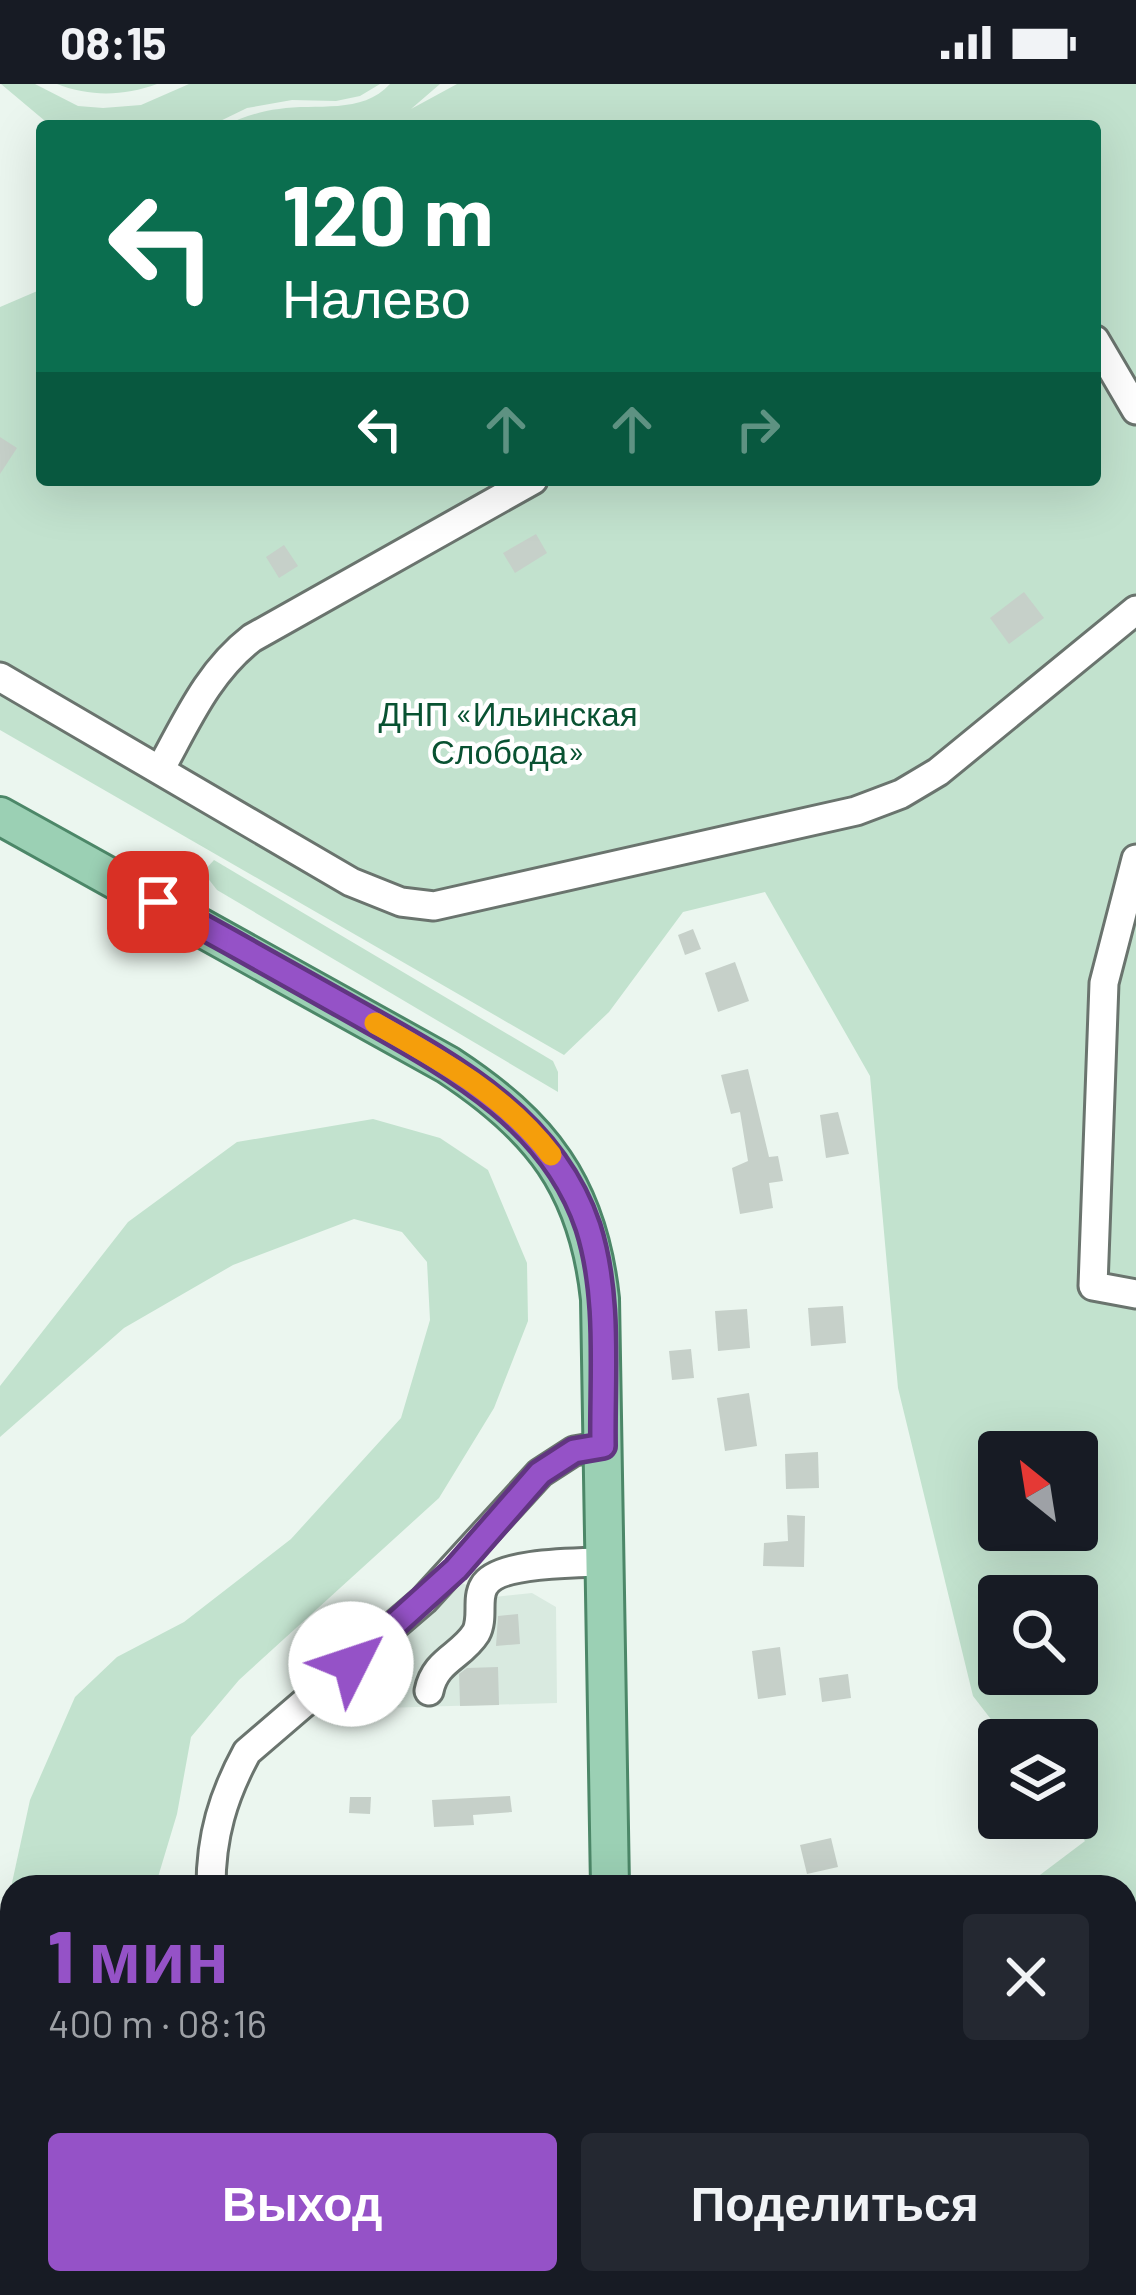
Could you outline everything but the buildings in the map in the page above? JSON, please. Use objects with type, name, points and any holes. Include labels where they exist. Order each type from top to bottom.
[{"type":"main road","points":[[0,816],[430,1054],[494,1097],[527,1128],[568,1182],[594,1249],[602,1329],[610,1875]]},
{"type":"street","points":[[1101,350],[1136,410]]},
{"type":"street","points":[[161,768],[227,657],[252,638],[521,486]]},
{"type":"street","points":[[0,677],[351,882],[401,902],[434,906],[856,811],[901,794],[938,772],[1136,610]]},
{"type":"street","points":[[1136,859],[1104,982],[1093,1286],[1136,1294]]},
{"type":"street","points":[[211,1875],[222,1802],[247,1752],[374,1645],[471,1553],[540,1473],[574,1451],[603,1446]]},
{"type":"street","points":[[471,1553],[491,1578]]},
{"type":"street","points":[[429,1691],[439,1666],[476,1632],[482,1588],[491,1578],[552,1564],[604,1562]]},
{"type":"shaded area","points":[[457,1581],[494,1597],[532,1593],[556,1607],[557,1703],[383,1708],[380,1650]]},
{"type":"green space","points":[[1,84],[35,84],[78,106],[103,108],[141,105],[189,84],[380,84],[360,96],[292,100],[247,108],[222,120],[44,120]]},
{"type":"green space","points":[[57,84],[157,84],[107,93]]},
{"type":"green space","name":"ДНП «Ильинская Слобода»","points":[[390,84],[440,84],[411,109],[457,84],[1136,84],[1136,1875],[1040,1875],[1084,1839],[1098,1839],[1098,1719],[991,1719],[973,1696],[898,1388],[870,1076],[765,892],[683,912],[609,1012],[564,1055],[0,730],[0,307],[36,292],[36,486],[1101,486],[1101,120],[239,120],[264,111],[352,104],[379,94]]},
{"type":"green space","points":[[214,860],[553,1061],[558,1092],[217,890],[203,872]]},
{"type":"green space","points":[[373,1119],[440,1138],[488,1170],[527,1263],[528,1321],[494,1408],[439,1498],[239,1680],[191,1737],[177,1814],[159,1875],[14,1875],[30,1800],[75,1697],[117,1657],[184,1622],[291,1539],[401,1418],[430,1320],[427,1262],[402,1232],[354,1219],[233,1265],[124,1328],[0,1437],[0,1386],[128,1222],[237,1142]]},
{"type":"slow traffic","points":[[375,1023],[494,1097],[551,1155]]},
{"type":"route","points":[[158,902],[412,1044],[494,1097],[542,1144],[562,1172],[583,1213],[594,1249],[602,1329],[603,1446],[574,1451],[540,1473],[456,1569],[351,1664]]}]
